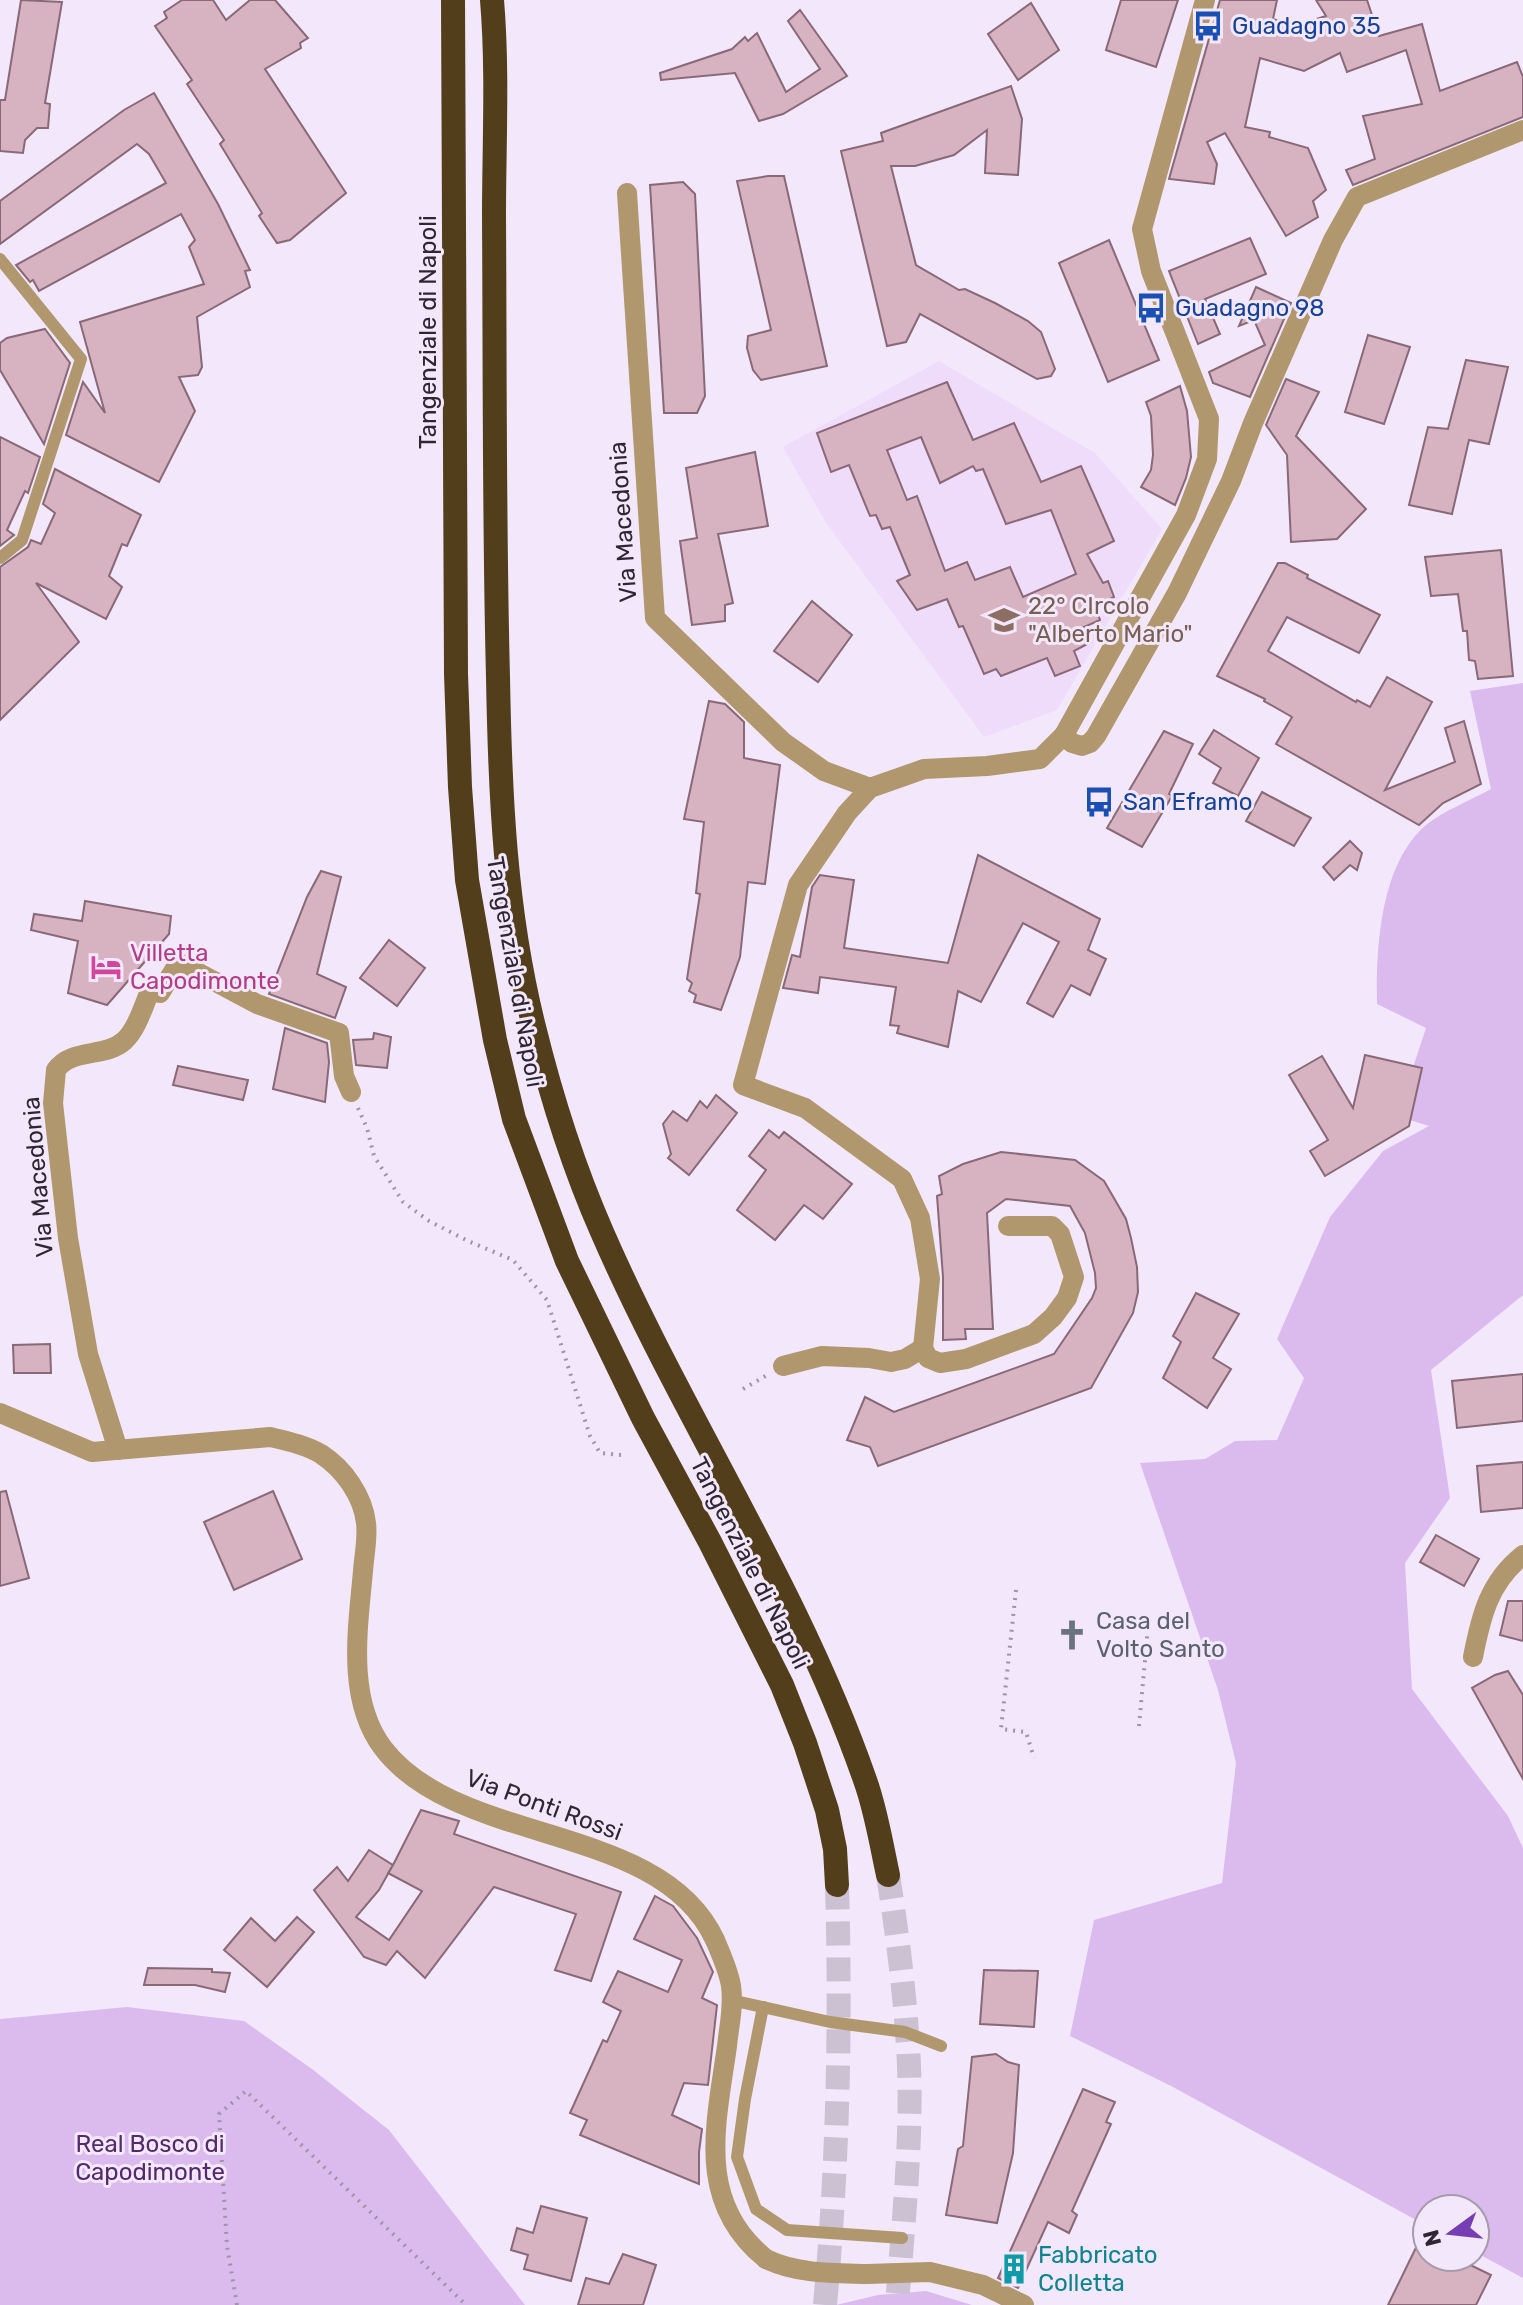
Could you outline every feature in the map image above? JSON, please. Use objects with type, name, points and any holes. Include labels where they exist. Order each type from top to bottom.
[{"type":"highway","name":"Tangenziale di Napoli","points":[[453,0],[460,787],[467,880],[492,1026],[514,1119],[567,1261],[782,1685],[827,1810],[835,1849],[837,1885]]},
{"type":"highway","name":"Tangenziale di Napoli","points":[[492,0],[500,783],[516,938],[533,1024],[552,1094],[602,1234],[687,1406],[800,1621],[832,1692],[867,1786],[888,1875]]},
{"type":"street","points":[[1008,1226],[1052,1226],[1060,1234],[1074,1277],[1067,1298],[1053,1317],[1034,1334],[966,1359],[940,1363],[928,1358],[923,1348],[930,1279],[920,1218],[902,1179],[805,1108],[743,1085],[798,885],[847,813],[870,788],[924,769],[987,766],[1040,759],[1064,735],[1186,515],[1207,459],[1209,419],[1151,271],[1142,229],[1205,0]]},
{"type":"street","points":[[1064,735],[1072,743],[1082,746],[1096,736],[1177,593],[1231,481],[1333,240],[1357,197],[1523,130]]},
{"type":"street","name":"Via Macedonia","points":[[627,193],[655,618],[783,742],[824,771],[870,788]]},
{"type":"street","name":"Via Macedonia","points":[[118,1450],[88,1354],[68,1238],[53,1103],[56,1070],[70,1059],[117,1047],[131,1032],[150,991],[160,993],[176,967],[182,964],[257,1004],[339,1033],[344,1076],[351,1092]]},
{"type":"street","points":[[783,1366],[822,1356],[891,1362],[905,1359],[923,1348]]},
{"type":"street","name":"Via Ponti Rossi","points":[[0,1413],[92,1452],[270,1437],[296,1443],[321,1454],[346,1476],[358,1495],[367,1523],[357,1654],[365,1707],[382,1747],[414,1780],[428,1789],[462,1804],[603,1853],[663,1880],[697,1913],[714,1939],[731,1984],[716,2127],[716,2164],[727,2214],[748,2244],[766,2259],[785,2268],[823,2273],[930,2272],[983,2285],[1024,2305]]},
{"type":"street","points":[[1473,1657],[1482,1614],[1491,1591],[1523,1555]]},
{"type":"lane","points":[[0,259],[81,359],[22,540],[0,558]]},
{"type":"lane","points":[[731,2000],[830,2022],[905,2032],[941,2046]]},
{"type":"lane","points":[[763,2007],[737,2157],[756,2209],[787,2230],[902,2238]]},
{"type":"path","points":[[351,1092],[367,1128],[374,1156],[403,1202],[442,1228],[513,1260],[547,1300],[590,1436],[600,1453],[621,1455]]},
{"type":"path","points":[[743,1389],[783,1366]]},
{"type":"path","points":[[1016,1590],[1001,1729],[1026,1732],[1034,1758]]},
{"type":"path","points":[[1139,1726],[1149,1616]]},
{"type":"path","points":[[1132,1647],[1146,1647]]},
{"type":"path","points":[[237,2305],[227,2246],[219,2114],[246,2091],[466,2305]]},
{"type":"shaded area","name":"22° CIrcolo \"Alberto Mario\"","points":[[939,361],[1095,453],[1162,529],[1057,710],[984,737],[826,523],[783,447]]},
{"type":"green space","points":[[1523,683],[1523,1295],[1431,1370],[1450,1498],[1405,1563],[1412,1689],[1508,1816],[1523,1848],[1523,2278],[1491,2261],[1491,2193],[1411,2193],[1411,2217],[1173,2087],[1070,2036],[1094,1920],[1222,1883],[1236,1763],[1218,1690],[1140,1463],[1205,1459],[1235,1441],[1277,1440],[1304,1378],[1277,1339],[1330,1217],[1383,1151],[1429,1126],[1397,1116],[1426,1028],[1377,1004],[1380,933],[1390,884],[1411,842],[1426,825],[1491,789],[1470,691]]},
{"type":"green space","name":"Real Bosco di Capodimonte","points":[[127,2007],[244,2021],[312,2069],[389,2130],[525,2305],[0,2305],[0,2019]]},
{"type":"green space","points":[[926,2291],[972,2305],[836,2305],[878,2295]]},
{"type":"building","points":[[21,0],[62,2],[45,103],[50,104],[48,128],[37,128],[25,140],[23,153],[0,151],[0,100],[5,100]]},
{"type":"building","points":[[182,0],[213,0],[226,20],[250,0],[275,0],[308,38],[300,43],[301,48],[265,69],[346,193],[290,240],[277,243],[259,216],[262,213],[220,144],[224,140],[187,84],[192,80],[155,26],[167,18],[164,12]]},
{"type":"building","points":[[1121,0],[1178,0],[1156,67],[1106,50]]},
{"type":"building","points":[[1220,0],[1277,0],[1273,19],[1294,26],[1326,16],[1316,0],[1367,0],[1379,36],[1422,24],[1440,91],[1517,62],[1523,77],[1523,117],[1353,185],[1346,170],[1375,159],[1363,116],[1422,104],[1406,50],[1347,72],[1340,53],[1304,71],[1260,58],[1245,127],[1270,132],[1269,137],[1308,148],[1326,190],[1313,201],[1318,217],[1286,236],[1225,133],[1207,142],[1217,164],[1214,184],[1169,179]]},
{"type":"building","points":[[1031,3],[1059,50],[1018,80],[988,34]]},
{"type":"building","points":[[800,10],[847,76],[783,114],[759,121],[735,73],[661,80],[660,73],[732,49],[745,37],[748,41],[757,33],[786,92],[820,69],[788,21]]},
{"type":"building","points":[[1011,86],[1022,119],[1018,175],[985,173],[987,130],[954,155],[915,166],[891,166],[916,265],[959,290],[965,289],[995,303],[1041,332],[1055,369],[1051,376],[1037,379],[920,314],[906,342],[887,346],[841,151],[883,141],[881,133]]},
{"type":"building","points":[[154,93],[218,204],[250,270],[245,271],[250,287],[197,317],[202,367],[198,375],[179,377],[195,411],[159,482],[66,435],[83,382],[105,413],[80,322],[204,284],[189,247],[195,240],[181,214],[39,291],[33,280],[30,282],[16,265],[166,183],[149,154],[137,144],[0,244],[0,201],[124,110]]},
{"type":"building","points":[[784,176],[827,366],[761,380],[753,370],[747,348],[748,336],[771,330],[737,181]]},
{"type":"building","points":[[683,182],[695,194],[705,396],[697,413],[664,413],[650,185]]},
{"type":"building","points":[[1250,238],[1266,274],[1205,299],[1220,334],[1198,344],[1169,271]]},
{"type":"building","points":[[1109,240],[1159,360],[1108,382],[1059,263]]},
{"type":"building","points":[[1256,287],[1291,303],[1250,397],[1213,383],[1209,372],[1265,345],[1254,320],[1239,326]]},
{"type":"building","points":[[45,329],[70,363],[44,444],[0,370],[0,343],[7,338]]},
{"type":"building","points":[[1368,335],[1410,347],[1384,424],[1345,412]]},
{"type":"building","points":[[1466,360],[1508,367],[1489,444],[1469,440],[1452,514],[1409,505],[1428,427],[1448,429]]},
{"type":"building","points":[[1286,379],[1319,392],[1296,436],[1366,509],[1337,539],[1291,542],[1287,455],[1266,425]]},
{"type":"building","points":[[947,382],[973,440],[1014,423],[1041,482],[1081,466],[1114,541],[1087,554],[1103,583],[1108,581],[1114,597],[1095,606],[1100,620],[1084,627],[1091,642],[1074,651],[1080,666],[1055,676],[1047,658],[1001,676],[996,669],[984,674],[963,626],[959,627],[947,599],[917,610],[897,581],[910,575],[890,527],[882,529],[876,515],[870,516],[849,465],[831,472],[817,433]],"holes":[[[921,437],[940,483],[973,466],[976,471],[983,469],[1006,524],[1051,510],[1076,574],[1023,597],[1010,567],[975,580],[967,562],[945,571],[917,496],[907,500],[887,450]]]},
{"type":"building","points":[[1180,386],[1187,411],[1191,457],[1175,505],[1141,487],[1151,470],[1153,455],[1151,416],[1146,402]]},
{"type":"building","points":[[0,437],[40,457],[28,493],[25,491],[7,530],[14,535],[0,546]]},
{"type":"building","points":[[755,452],[768,526],[718,534],[733,603],[725,605],[725,621],[692,625],[680,541],[697,538],[686,468]]},
{"type":"building","points":[[55,469],[141,515],[127,546],[122,544],[109,576],[122,587],[106,619],[36,583],[79,642],[0,720],[0,567],[28,547],[31,540],[41,544],[55,513],[43,504]]},
{"type":"building","points":[[1501,550],[1513,676],[1478,679],[1475,661],[1469,660],[1467,631],[1463,631],[1458,594],[1431,596],[1425,557]]},
{"type":"building","points":[[1278,563],[1285,563],[1308,575],[1307,578],[1380,615],[1359,653],[1287,617],[1268,651],[1370,707],[1387,677],[1432,702],[1385,790],[1455,762],[1445,728],[1464,721],[1481,784],[1443,803],[1419,825],[1276,744],[1292,717],[1265,699],[1217,676]]},
{"type":"building","points":[[812,601],[852,635],[818,682],[774,651]]},
{"type":"building","points":[[709,701],[725,704],[744,722],[744,758],[780,765],[765,884],[748,882],[740,957],[721,1010],[694,1002],[696,995],[689,991],[692,983],[687,979],[700,894],[696,893],[704,822],[684,819]]},
{"type":"building","points":[[1214,730],[1259,758],[1238,796],[1213,783],[1221,768],[1199,754]]},
{"type":"building","points":[[1164,731],[1193,744],[1169,794],[1172,796],[1142,847],[1107,828]]},
{"type":"building","points":[[1262,792],[1311,818],[1294,846],[1246,821]]},
{"type":"building","points":[[1350,841],[1362,853],[1357,870],[1350,865],[1334,880],[1323,867]]},
{"type":"building","points":[[978,855],[1100,919],[1088,950],[1106,959],[1090,995],[1071,985],[1053,1017],[1027,1003],[1059,942],[1023,923],[981,1002],[958,991],[948,1047],[897,1033],[899,1026],[890,1025],[896,987],[820,977],[818,993],[783,988],[792,955],[800,957],[812,887],[820,875],[854,880],[844,948],[948,963]]},
{"type":"building","points":[[321,871],[341,877],[317,974],[346,987],[335,1018],[269,994],[307,897]]},
{"type":"building","name":"Villetta Capodimonte","points":[[85,901],[171,916],[169,934],[107,1005],[68,993],[78,941],[31,930],[34,914],[82,921]]},
{"type":"building","points":[[389,940],[425,968],[397,1006],[360,978]]},
{"type":"building","points":[[285,1028],[327,1043],[329,1062],[325,1102],[273,1089]]},
{"type":"building","points":[[374,1033],[391,1037],[387,1068],[356,1065],[353,1040],[373,1039]]},
{"type":"building","points":[[1365,1055],[1422,1068],[1409,1126],[1325,1176],[1310,1151],[1328,1140],[1289,1075],[1322,1056],[1353,1108]]},
{"type":"building","points":[[178,1066],[248,1080],[243,1100],[173,1085]]},
{"type":"building","points":[[716,1095],[737,1113],[689,1175],[668,1158],[671,1154],[663,1124],[673,1111],[687,1121],[700,1101],[707,1108]]},
{"type":"building","points":[[769,1130],[779,1138],[784,1132],[852,1184],[823,1219],[804,1205],[775,1240],[737,1210],[766,1170],[749,1156]]},
{"type":"building","points":[[1001,1152],[1075,1160],[1104,1181],[1126,1219],[1131,1238],[1138,1292],[1133,1313],[1091,1388],[878,1466],[870,1447],[847,1440],[865,1397],[894,1412],[1054,1354],[1096,1288],[1085,1233],[1070,1206],[1006,1199],[987,1213],[993,1329],[965,1329],[966,1339],[943,1340],[943,1277],[937,1196],[942,1194],[939,1176],[963,1164]]},
{"type":"building","points":[[1196,1293],[1239,1314],[1213,1358],[1231,1369],[1207,1408],[1163,1378],[1181,1342],[1173,1336]]},
{"type":"building","points":[[50,1344],[51,1373],[14,1373],[13,1345]]},
{"type":"building","points":[[1523,1374],[1523,1421],[1457,1428],[1452,1381]]},
{"type":"building","points":[[1523,1462],[1523,1508],[1481,1512],[1477,1466]]},
{"type":"building","points":[[6,1491],[29,1578],[0,1586],[0,1492]]},
{"type":"building","points":[[273,1491],[302,1559],[234,1590],[204,1522]]},
{"type":"building","points":[[1436,1535],[1479,1559],[1464,1586],[1420,1562]]},
{"type":"building","points":[[1508,1601],[1523,1601],[1523,1641],[1500,1635]]},
{"type":"building","points":[[1508,1671],[1523,1695],[1523,1779],[1472,1688]]},
{"type":"building","points":[[421,1810],[459,1821],[454,1834],[621,1892],[591,1981],[555,1970],[576,1914],[494,1887],[425,1978],[397,1951],[386,1965],[364,1957],[314,1890],[337,1867],[348,1881],[369,1850],[393,1865]],"holes":[[[388,1873],[422,1891],[389,1940],[356,1917],[379,1890]]]},
{"type":"building","points":[[655,1896],[673,1906],[697,1938],[713,1972],[702,1998],[717,2005],[708,2085],[684,2083],[672,2115],[702,2129],[699,2184],[580,2135],[587,2120],[570,2113],[603,2040],[607,2042],[621,2011],[603,2002],[618,1971],[668,1992],[682,1960],[634,1939]]},
{"type":"building","points":[[297,1917],[314,1932],[267,1987],[224,1950],[251,1918],[275,1941]]},
{"type":"building","points":[[148,1968],[212,1969],[212,1972],[230,1973],[225,1992],[195,1985],[144,1985]]},
{"type":"building","points":[[984,1970],[1038,1971],[1034,2027],[980,2024]]},
{"type":"building","points":[[996,2054],[1019,2065],[1013,2153],[997,2223],[946,2215],[958,2149],[963,2146],[972,2057]]},
{"type":"building","points":[[1083,2089],[1115,2102],[1106,2122],[1111,2124],[1072,2211],[1077,2215],[1069,2233],[1048,2222],[1018,2288],[998,2278]]},
{"type":"building","points":[[541,2206],[587,2218],[571,2281],[524,2269],[528,2255],[511,2250],[517,2228],[533,2233]]},
{"type":"building","points":[[623,2254],[656,2265],[643,2305],[578,2305],[586,2278],[609,2284]]},
{"type":"building","points":[[1411,2258],[1411,2273],[1491,2275],[1476,2305],[1388,2305]]},
{"type":"tunnel","points":[[888,1875],[906,2017],[910,2095],[897,2305]]},
{"type":"tunnel","points":[[825,2305],[837,2095],[837,1885]]},
{"type":"place","name":"Guadagno 35","points":[[1208,26]]},
{"type":"place","name":"Guadagno 98","points":[[1151,308]]},
{"type":"place","name":"22° CIrcolo \"Alberto Mario\"","points":[[1004,620]]},
{"type":"place","name":"San Eframo","points":[[1099,802]]},
{"type":"place","name":"Villetta Capodimonte","points":[[106,967]]},
{"type":"place","name":"Casa del Volto Santo","points":[[1072,1635]]},
{"type":"place","name":"Fabbricato Colletta","points":[[1014,2269]]}]
